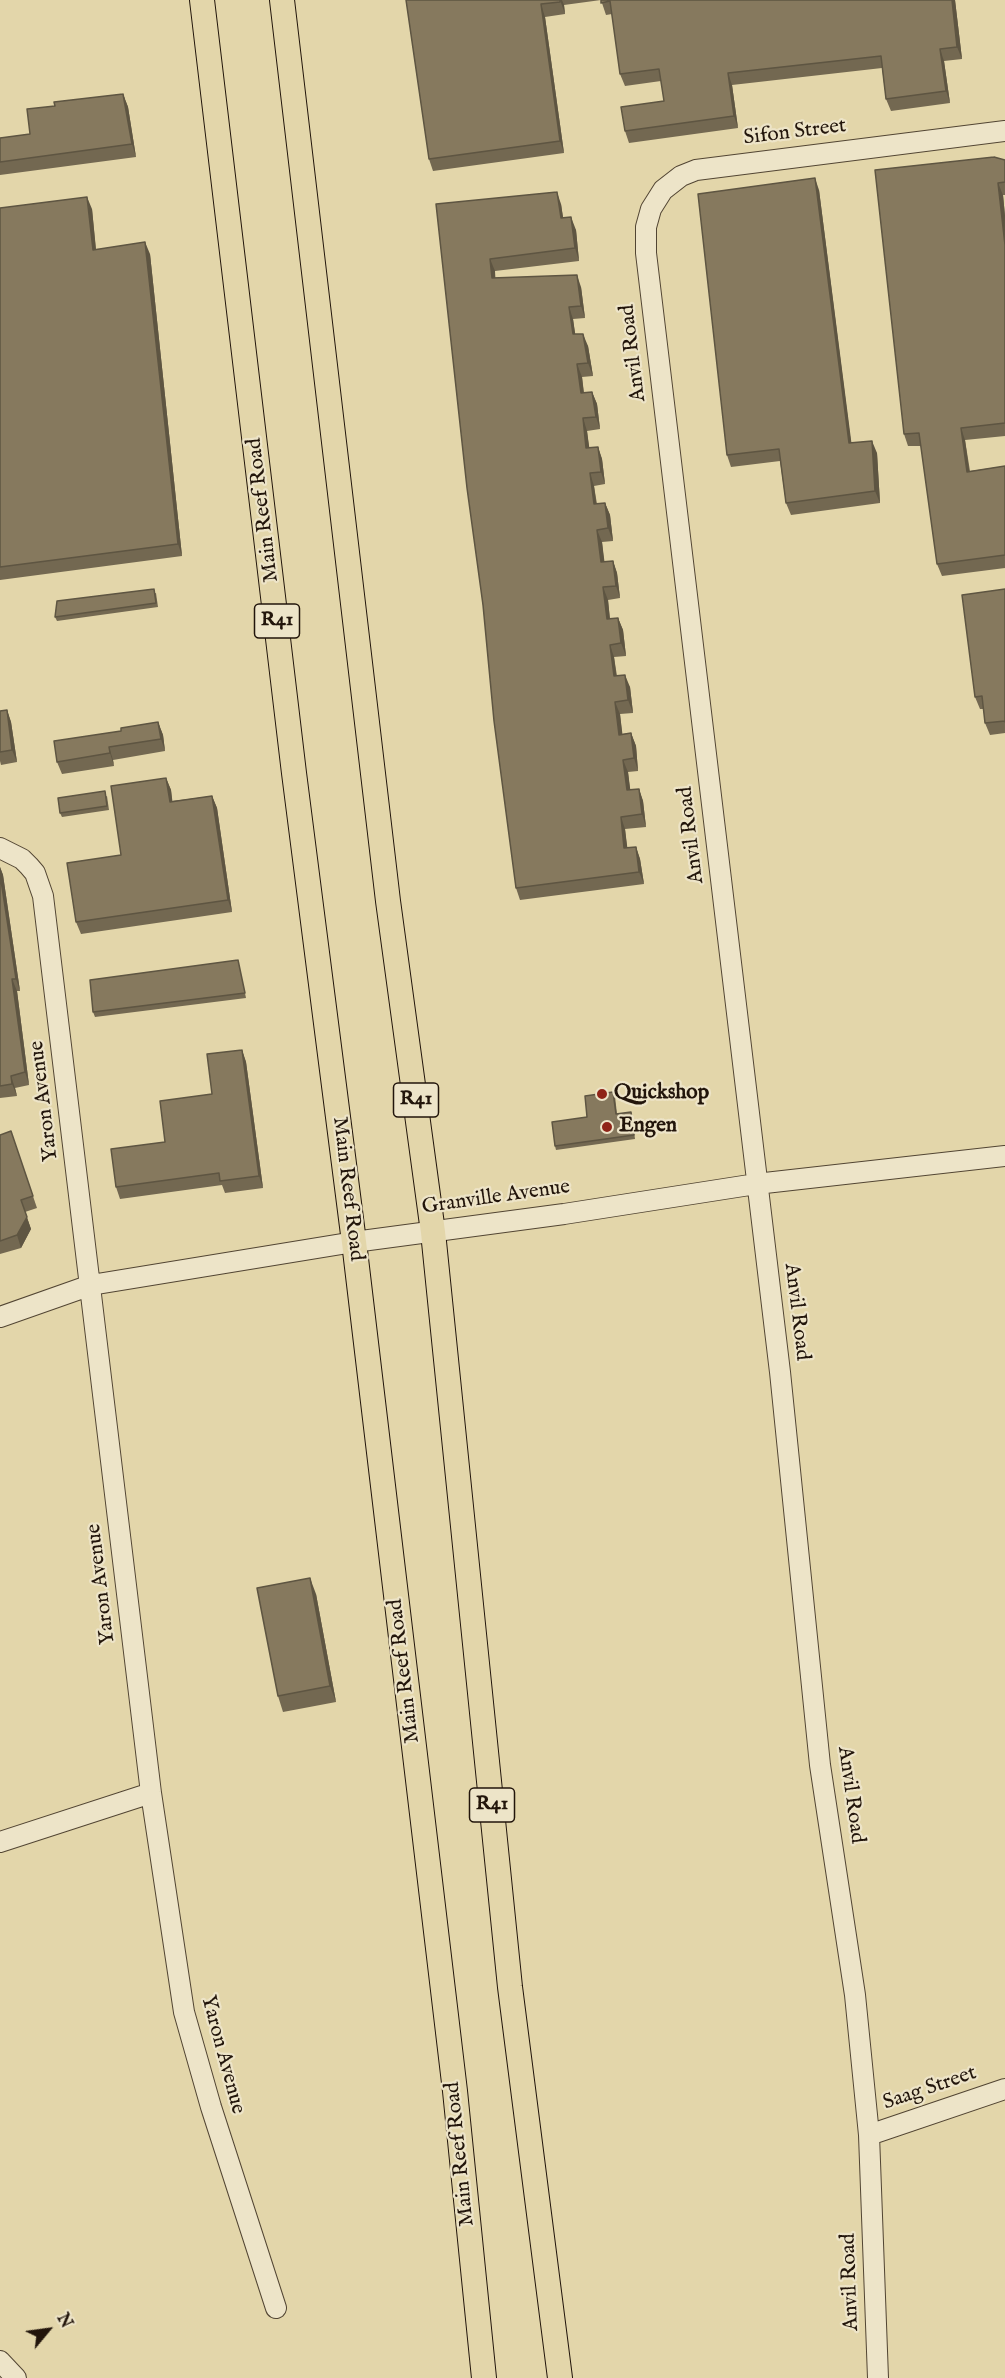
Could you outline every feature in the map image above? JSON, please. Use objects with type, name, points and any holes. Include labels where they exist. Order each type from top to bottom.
[{"type":"main road","name":"Main Reef Road","points":[[202,0],[294,773],[354,1242],[453,2079],[484,2378]]},
{"type":"main road","name":"R41","points":[[282,0],[388,901],[433,1232],[510,1987],[560,2378]]},
{"type":"street","name":"Sifon Street","points":[[646,253],[646,226],[657,198],[671,183],[696,170],[1005,131]]},
{"type":"street","name":"Anvil Road","points":[[646,253],[780,1372],[820,1766],[855,1995],[869,2135],[878,2378]]},
{"type":"street","name":"Yaron Avenue","points":[[6,851],[22,859],[35,873],[43,896],[151,1792],[184,2012],[211,2107],[276,2308]]},
{"type":"street","name":"Granville Avenue","points":[[0,1317],[91,1285],[354,1242],[756,1184],[1005,1156]]},
{"type":"street","points":[[0,1842],[151,1792]]},
{"type":"street","name":"Saag Street","points":[[869,2135],[1005,2089]]},
{"type":"street","points":[[0,2361],[16,2378]]},
{"type":"building","points":[[406,0],[560,0],[560,2],[541,4],[560,141],[429,159]]},
{"type":"building","points":[[601,0],[952,0],[957,47],[940,49],[946,91],[886,99],[881,56],[728,73],[734,116],[625,131],[621,107],[664,101],[659,69],[620,74],[610,1],[601,3]]},
{"type":"building","points":[[123,94],[132,144],[0,162],[0,138],[30,134],[27,109],[55,106],[54,102]]},
{"type":"building","points":[[994,157],[1005,160],[1005,182],[998,183],[1005,245],[1005,423],[961,428],[967,472],[1005,466],[1005,555],[937,564],[919,433],[904,434],[875,170]]},
{"type":"building","points":[[815,178],[849,443],[872,441],[875,491],[786,503],[779,449],[727,455],[698,194]]},
{"type":"building","points":[[557,192],[561,218],[571,217],[575,248],[490,259],[492,278],[577,275],[581,306],[569,307],[573,334],[583,334],[588,363],[577,364],[581,393],[592,392],[596,417],[583,418],[586,448],[598,447],[601,472],[590,473],[594,504],[605,503],[608,528],[597,530],[601,562],[613,561],[616,586],[603,587],[607,619],[618,618],[621,643],[610,645],[614,676],[625,675],[628,700],[615,702],[619,735],[631,733],[634,758],[623,760],[627,790],[639,789],[642,814],[621,817],[624,848],[636,847],[639,872],[516,888],[494,721],[483,605],[467,488],[436,204]]},
{"type":"building","points":[[87,197],[93,250],[145,242],[178,544],[0,567],[0,208]]},
{"type":"building","points":[[154,589],[156,603],[55,617],[57,601]]},
{"type":"building","points":[[1005,589],[1005,721],[985,723],[982,696],[975,697],[962,595]]},
{"type":"building","points":[[7,710],[12,750],[0,752],[0,711]]},
{"type":"building","points":[[158,722],[161,739],[109,747],[110,753],[57,762],[54,741],[121,731],[121,728]]},
{"type":"building","points":[[166,778],[170,802],[212,796],[228,900],[76,922],[67,863],[121,855],[111,786]]},
{"type":"building","points":[[105,791],[107,806],[60,813],[58,798]]},
{"type":"building","points":[[0,874],[16,979],[12,979],[25,1072],[11,1076],[12,1084],[0,1086]]},
{"type":"building","points":[[238,960],[245,993],[93,1012],[90,980]]},
{"type":"building","points":[[242,1050],[259,1176],[220,1181],[219,1173],[116,1187],[111,1149],[165,1142],[160,1101],[212,1094],[207,1054]]},
{"type":"building","points":[[613,1092],[616,1114],[631,1112],[634,1135],[555,1146],[552,1122],[587,1117],[585,1096]]},
{"type":"building","points":[[11,1131],[33,1196],[21,1200],[27,1217],[17,1235],[0,1241],[0,1135]]},
{"type":"building","points":[[310,1578],[330,1686],[278,1696],[257,1588]]},
{"type":"place","name":"Quickshop","points":[[602,1094]]},
{"type":"place","name":"Engen","points":[[607,1127]]}]
